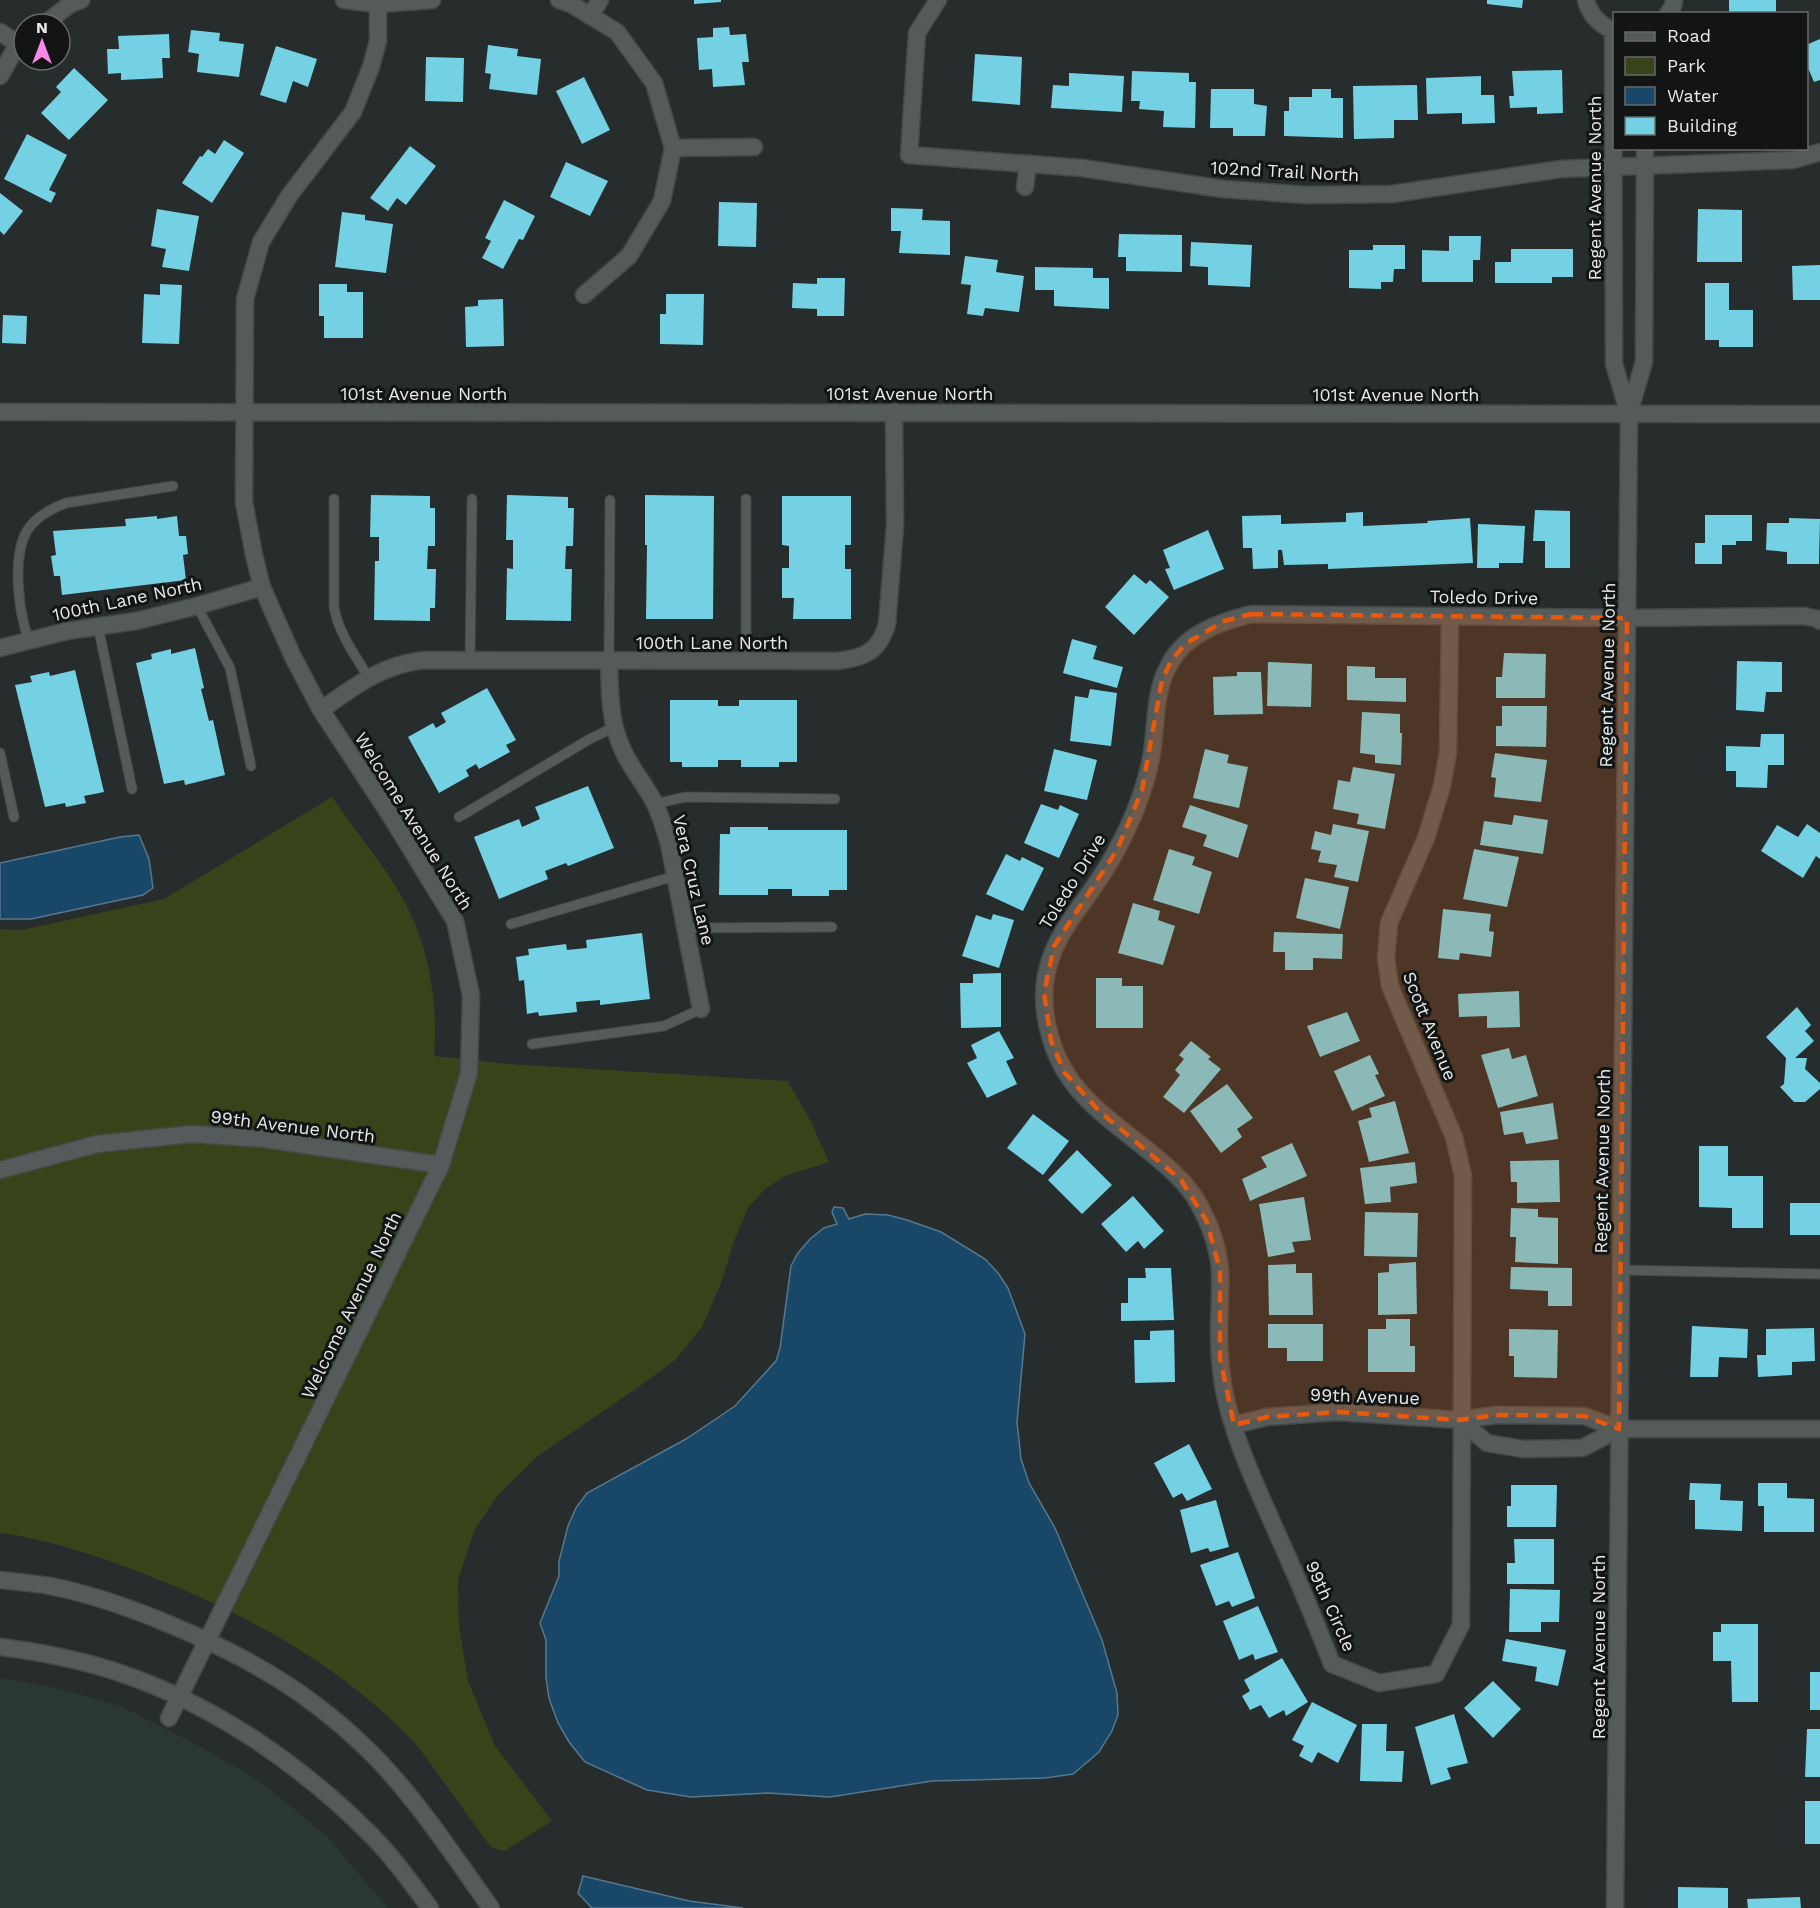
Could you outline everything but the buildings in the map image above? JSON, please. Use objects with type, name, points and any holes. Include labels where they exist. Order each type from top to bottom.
[{"type":"street","points":[[60,12],[70,4],[81,0]]},
{"type":"street","points":[[344,0],[378,4],[432,0]]},
{"type":"street","points":[[558,0],[571,4],[617,32],[654,83],[673,148],[662,201],[640,238],[628,256],[584,295]]},
{"type":"street","points":[[590,16],[600,0]]},
{"type":"street","name":"102nd Trail North","points":[[938,0],[916,33],[909,155],[1082,168],[1223,189],[1307,195],[1392,194],[1561,169],[1793,160],[1819,156]]},
{"type":"street","name":"Regent Avenue North","points":[[1586,0],[1587,7],[1598,22],[1613,31]]},
{"type":"street","name":"Welcome Avenue North","points":[[169,1718],[441,1165],[469,1073],[471,995],[455,921],[390,815],[321,710],[293,657],[262,587],[244,501],[245,299],[261,242],[289,196],[353,112],[371,67],[378,41],[378,4]]},
{"type":"street","points":[[0,76],[12,57]]},
{"type":"street","points":[[673,148],[754,147]]},
{"type":"street","name":"Regent Avenue North","points":[[1614,150],[1614,363],[1629,414]]},
{"type":"street","name":"Regent Avenue North","points":[[1616,1908],[1629,414],[1644,362],[1645,150]]},
{"type":"street","points":[[1025,187],[1028,164]]},
{"type":"street","name":"101st Avenue North","points":[[0,412],[1820,414]]},
{"type":"street","name":"100th Lane North","points":[[321,710],[368,677],[404,662],[424,660],[837,661],[864,655],[876,647],[883,637],[887,624],[895,526],[894,412]]},
{"type":"street","name":"100th Lane North","points":[[0,648],[67,631],[136,621],[262,587]]},
{"type":"street","name":"Toledo Drive","points":[[1234,1425],[1222,1383],[1219,1332],[1220,1271],[1216,1247],[1207,1222],[1196,1200],[1182,1180],[1100,1111],[1064,1072],[1055,1053],[1045,1016],[1044,993],[1047,969],[1054,946],[1066,923],[1102,876],[1117,850],[1142,790],[1151,757],[1162,680],[1171,661],[1185,644],[1202,632],[1224,621],[1251,614],[1627,618],[1804,616],[1820,621]]},
{"type":"street","name":"Scott Avenue","points":[[1450,616],[1448,753],[1444,775],[1426,838],[1389,923],[1386,958],[1390,986],[1454,1137],[1462,1176],[1461,1420]]},
{"type":"street","name":"Vera Cruz Lane","points":[[609,661],[610,705],[614,727],[622,749],[655,804],[669,844],[701,1009]]},
{"type":"street","name":"99th Avenue North","points":[[0,1170],[97,1144],[192,1134],[264,1139],[441,1165]]},
{"type":"street","name":"99th Avenue","points":[[1234,1425],[1267,1416],[1338,1412],[1461,1420],[1496,1415],[1584,1416],[1619,1429]]},
{"type":"street","points":[[1461,1420],[1487,1443],[1523,1449],[1582,1448],[1619,1429],[1820,1430]]},
{"type":"street","name":"99th Circle","points":[[1234,1425],[1253,1479],[1332,1664],[1379,1683],[1436,1674],[1461,1625],[1461,1420]]},
{"type":"street","points":[[0,1580],[48,1586],[85,1594],[135,1610],[208,1640],[258,1665],[314,1703],[346,1729],[378,1761],[412,1798],[491,1908]]},
{"type":"street","points":[[0,1647],[42,1653],[120,1673],[179,1697],[236,1728],[275,1753],[314,1783],[375,1839],[430,1908]]},
{"type":"lane","points":[[29,640],[19,603],[18,554],[23,535],[35,520],[50,509],[66,503],[173,486]]},
{"type":"lane","points":[[334,499],[334,607],[336,618],[368,677]]},
{"type":"lane","points":[[470,660],[472,499]]},
{"type":"lane","points":[[746,499],[746,661]]},
{"type":"lane","points":[[609,661],[610,500]]},
{"type":"lane","points":[[197,606],[230,668],[251,766]]},
{"type":"lane","points":[[98,626],[132,789]]},
{"type":"lane","points":[[459,817],[588,740],[614,727]]},
{"type":"lane","points":[[0,753],[14,817]]},
{"type":"lane","points":[[655,804],[685,797],[835,799]]},
{"type":"lane","points":[[511,924],[675,876]]},
{"type":"lane","points":[[686,928],[832,927]]},
{"type":"lane","points":[[532,1044],[664,1026],[701,1009]]},
{"type":"lane","points":[[1621,1270],[1820,1274]]},
{"type":"highlighted area","points":[[1251,614],[1627,618],[1619,1429],[1584,1416],[1496,1415],[1460,1420],[1338,1412],[1267,1417],[1234,1425],[1220,1358],[1220,1271],[1207,1222],[1181,1180],[1099,1111],[1064,1072],[1051,1041],[1044,993],[1054,946],[1117,850],[1142,790],[1162,680],[1171,661],[1185,644],[1224,621]]},
{"type":"shaded area","points":[[0,1678],[83,1695],[123,1707],[253,1777],[328,1838],[388,1908],[0,1908]]},
{"type":"green space","points":[[332,797],[387,873],[415,924],[432,989],[434,1056],[507,1064],[788,1081],[811,1122],[829,1162],[785,1176],[765,1189],[748,1208],[734,1241],[721,1283],[702,1327],[675,1360],[539,1455],[498,1495],[474,1531],[458,1580],[459,1626],[468,1681],[495,1746],[552,1821],[504,1851],[491,1847],[413,1741],[351,1685],[317,1661],[246,1619],[170,1584],[83,1552],[0,1533],[0,929],[22,930],[164,899]]},
{"type":"water","points":[[139,835],[149,859],[153,888],[143,895],[31,919],[0,919],[0,863]]},
{"type":"water","points":[[834,1207],[843,1208],[849,1219],[865,1214],[888,1215],[941,1232],[985,1259],[1008,1288],[1025,1334],[1017,1422],[1021,1459],[1029,1483],[1055,1528],[1102,1640],[1117,1693],[1118,1715],[1112,1731],[1099,1752],[1073,1774],[1045,1778],[932,1781],[830,1797],[768,1793],[691,1797],[647,1790],[585,1762],[558,1723],[549,1698],[546,1678],[546,1640],[540,1623],[559,1576],[559,1561],[568,1526],[576,1508],[587,1493],[686,1439],[735,1406],[776,1361],[780,1348],[791,1266],[810,1239],[824,1228],[837,1224],[832,1212]]},
{"type":"water","points":[[583,1876],[689,1901],[743,1908],[592,1908],[578,1893]]}]
